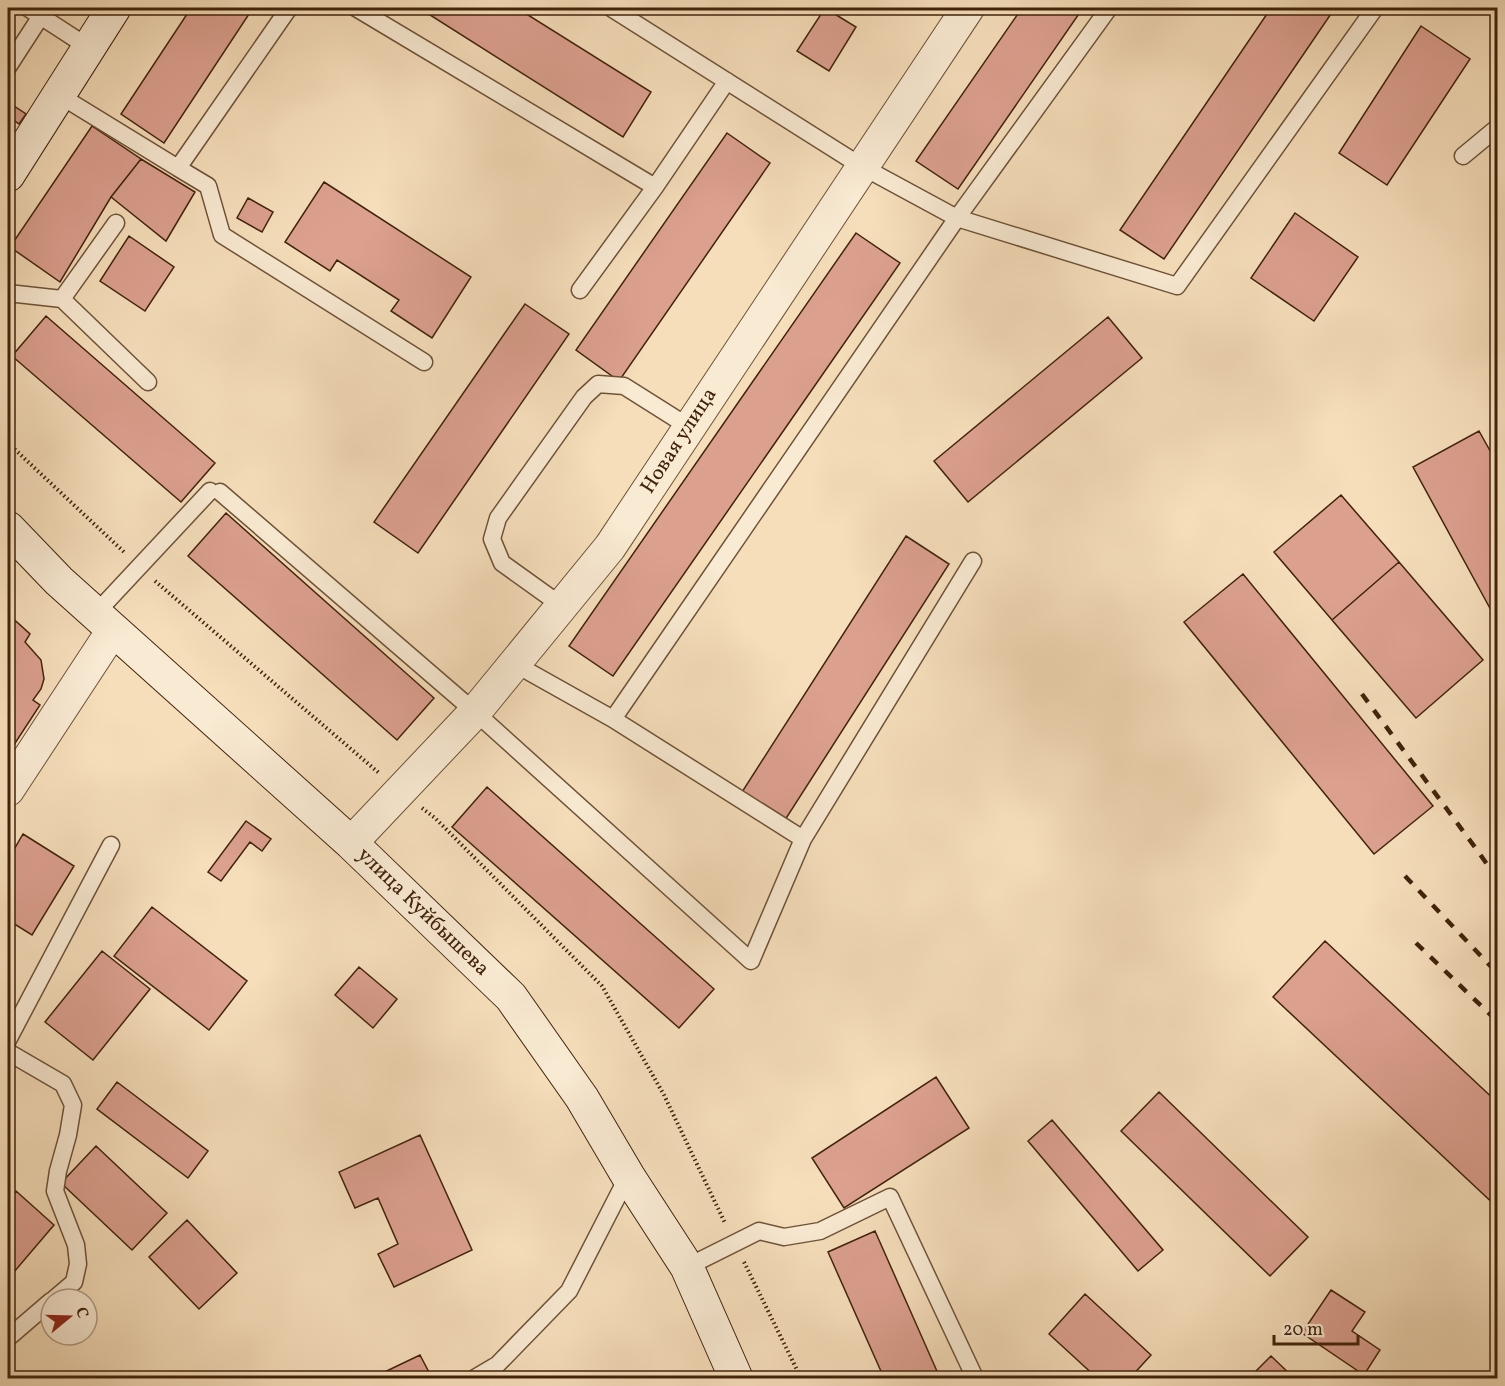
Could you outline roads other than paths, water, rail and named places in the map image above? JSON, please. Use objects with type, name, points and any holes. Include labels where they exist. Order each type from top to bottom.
[{"type":"main road","points":[[8,175],[114,8]]},
{"type":"main road","name":"улица Куйбышева","points":[[8,528],[59,581],[351,843],[511,997],[582,1098],[628,1176],[687,1267],[736,1378]]},
{"type":"street","name":"Новая улица","points":[[351,843],[475,712],[610,547],[861,166],[969,8]]},
{"type":"street","points":[[8,790],[105,621]]},
{"type":"lane","points":[[178,168],[289,8]]},
{"type":"lane","points":[[356,8],[655,187]]},
{"type":"lane","points":[[611,8],[861,166],[957,218],[1177,286],[1375,8]]},
{"type":"lane","points":[[613,718],[957,218],[1109,8]]},
{"type":"lane","points":[[8,67],[35,12],[88,47]]},
{"type":"lane","points":[[580,290],[655,187],[727,81]]},
{"type":"lane","points":[[59,95],[208,186],[222,235],[424,362]]},
{"type":"lane","points":[[1463,156],[1497,127]]},
{"type":"lane","points":[[62,299],[116,223]]},
{"type":"lane","points":[[8,293],[62,299],[148,382]]},
{"type":"lane","points":[[562,606],[501,563],[492,539],[498,518],[504,509],[584,397],[598,384],[624,386],[688,427]]},
{"type":"lane","points":[[105,621],[215,492],[475,712],[751,961],[803,839],[973,561]]},
{"type":"lane","points":[[516,664],[613,718],[803,839]]},
{"type":"lane","points":[[8,1040],[111,845]]},
{"type":"lane","points":[[8,1052],[63,1084],[74,1105],[57,1171],[56,1191],[75,1245],[78,1264],[74,1282],[68,1287]]},
{"type":"lane","points":[[475,1378],[497,1365],[569,1291],[628,1176]]},
{"type":"lane","points":[[687,1267],[759,1231],[784,1237],[820,1231],[890,1197],[975,1378]]},
{"type":"lane","points":[[8,1338],[39,1311]]},
{"type":"railway","points":[[1362,694],[1498,880]]},
{"type":"railway","points":[[1405,876],[1498,974]]},
{"type":"railway","points":[[1416,943],[1498,1022]]}]
